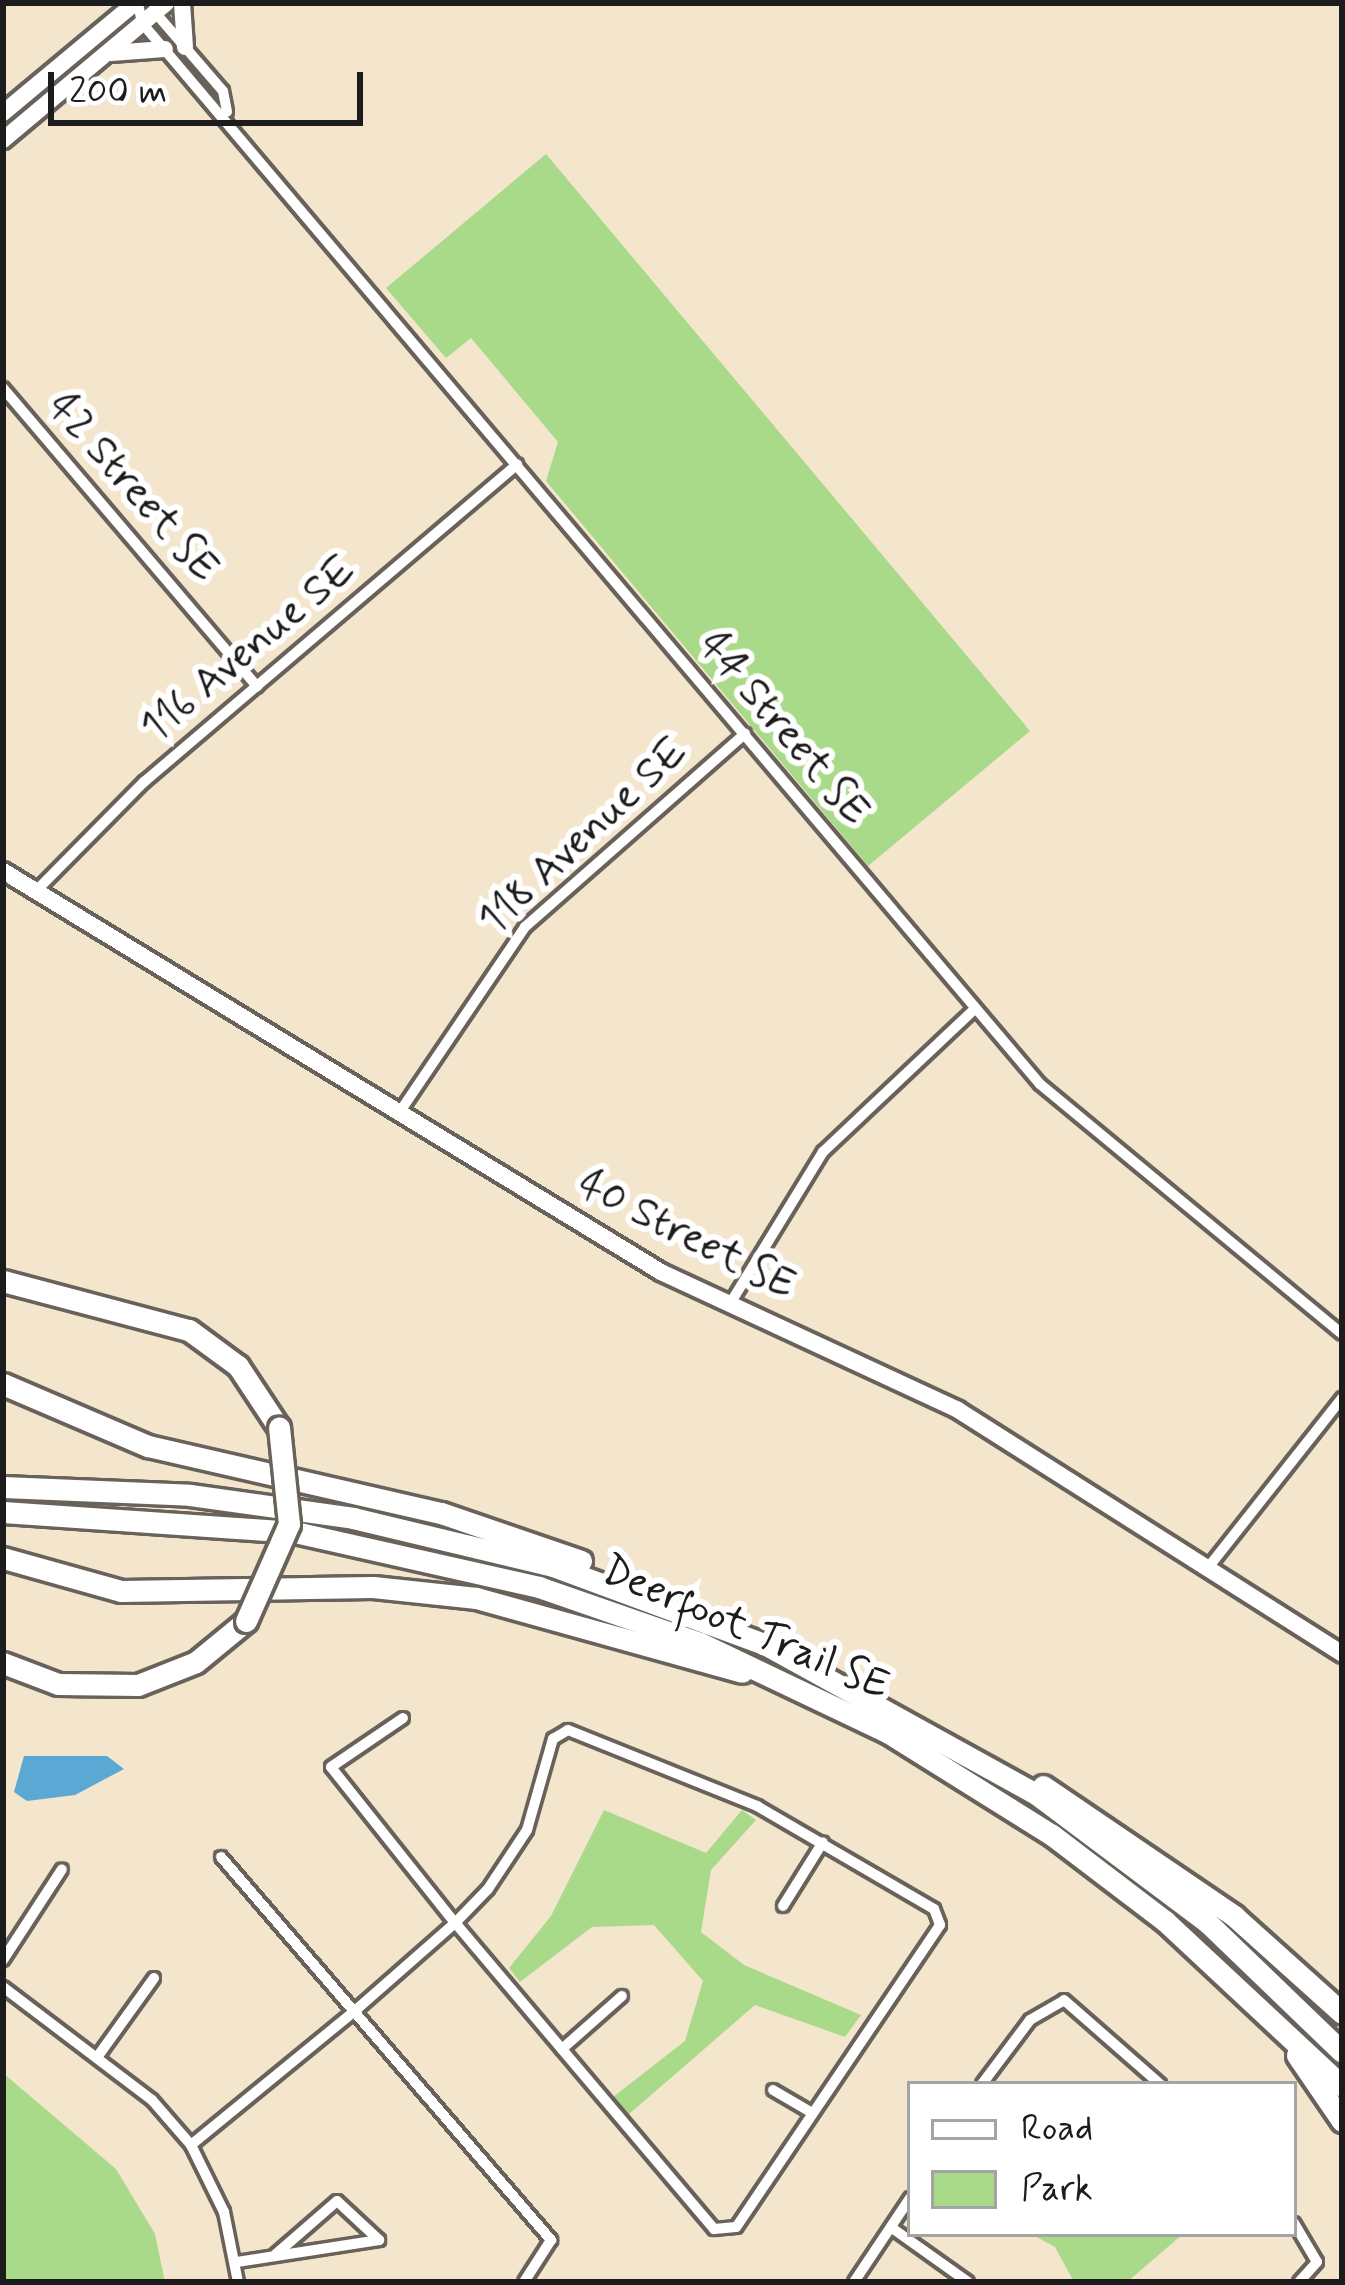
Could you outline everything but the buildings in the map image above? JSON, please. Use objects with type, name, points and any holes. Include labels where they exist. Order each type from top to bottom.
[{"type":"highway","points":[[3,1281],[189,1330],[238,1366],[278,1428],[289,1525],[246,1621],[196,1662],[138,1685],[58,1684],[3,1663]]},
{"type":"highway","points":[[3,1384],[148,1446],[441,1513],[622,1575],[717,1625]]},
{"type":"highway","name":"Deerfoot Trail SE","points":[[3,1487],[190,1495],[352,1518],[553,1566],[717,1625],[945,1738],[1156,1882],[1342,2052]]},
{"type":"highway","name":"Deerfoot Trail SE","points":[[3,1512],[243,1525],[410,1553],[594,1604],[778,1678],[1052,1835],[1270,2014],[1342,2086]]},
{"type":"highway","points":[[3,1558],[121,1591],[374,1587],[476,1598],[778,1678]]},
{"type":"highway","points":[[945,1738],[1074,1801],[1234,1916],[1342,2013]]},
{"type":"highway","points":[[1270,2014],[1342,2121]]},
{"type":"street","points":[[182,3],[185,47]]},
{"type":"street","points":[[3,140],[105,55],[146,8]]},
{"type":"street","points":[[3,113],[146,8]]},
{"type":"street","name":"44 Street SE","points":[[146,8],[185,47],[227,112]]},
{"type":"street","name":"44 Street SE","points":[[146,8],[164,49],[227,112],[517,465],[1040,1084],[1342,1334]]},
{"type":"street","points":[[105,55],[164,49]]},
{"type":"street","name":"42 Street SE","points":[[3,388],[257,686]]},
{"type":"street","name":"116 Avenue SE","points":[[33,895],[257,686],[517,465]]},
{"type":"street","name":"118 Avenue SE","points":[[397,1116],[525,927],[746,734]]},
{"type":"street","name":"40 Street SE","points":[[3,871],[33,895],[661,1273],[958,1411],[1205,1572],[1342,1654]]},
{"type":"street","points":[[730,1302],[823,1152],[975,1009]]},
{"type":"street","points":[[1205,1572],[1342,1398]]},
{"type":"street","points":[[190,2145],[455,1923],[527,1830],[553,1739],[568,1730],[823,1842],[934,1909],[940,1925],[809,2111],[736,2227],[714,2229],[455,1923],[331,1767],[403,1718]]},
{"type":"street","points":[[784,1906],[823,1842]]},
{"type":"street","points":[[221,1857],[357,2009],[551,2240],[524,2282]]},
{"type":"street","points":[[3,1960],[62,1869]]},
{"type":"street","points":[[98,2056],[154,1978]]},
{"type":"street","points":[[3,1987],[98,2056],[190,2145],[236,2262],[238,2282]]},
{"type":"street","points":[[562,2049],[622,1996]]},
{"type":"street","points":[[984,2081],[1030,2020],[1064,2000],[1157,2081]]},
{"type":"street","points":[[773,2090],[809,2111]]},
{"type":"street","points":[[236,2262],[276,2254],[378,2247],[379,2240],[337,2201],[276,2254]]},
{"type":"street","points":[[854,2282],[907,2203]]},
{"type":"street","points":[[892,2228],[968,2282]]},
{"type":"street","points":[[1297,2228],[1317,2262],[1299,2282]]},
{"type":"green space","points":[[546,154],[1030,731],[868,866],[546,481],[558,442],[471,338],[446,358],[386,288]]},
{"type":"green space","points":[[604,1810],[706,1853],[742,1810],[756,1820],[711,1870],[701,1932],[744,1965],[861,2015],[845,2037],[755,2005],[628,2115],[613,2097],[685,2041],[703,1981],[654,1925],[592,1927],[520,1982],[509,1968],[551,1916]]},
{"type":"green space","points":[[3,2073],[116,2169],[155,2234],[165,2282],[3,2282]]},
{"type":"green space","points":[[1037,2237],[1180,2237],[1127,2282],[1074,2282],[1055,2247]]},
{"type":"water","points":[[24,1756],[107,1756],[124,1769],[75,1795],[27,1801],[14,1792]]}]
